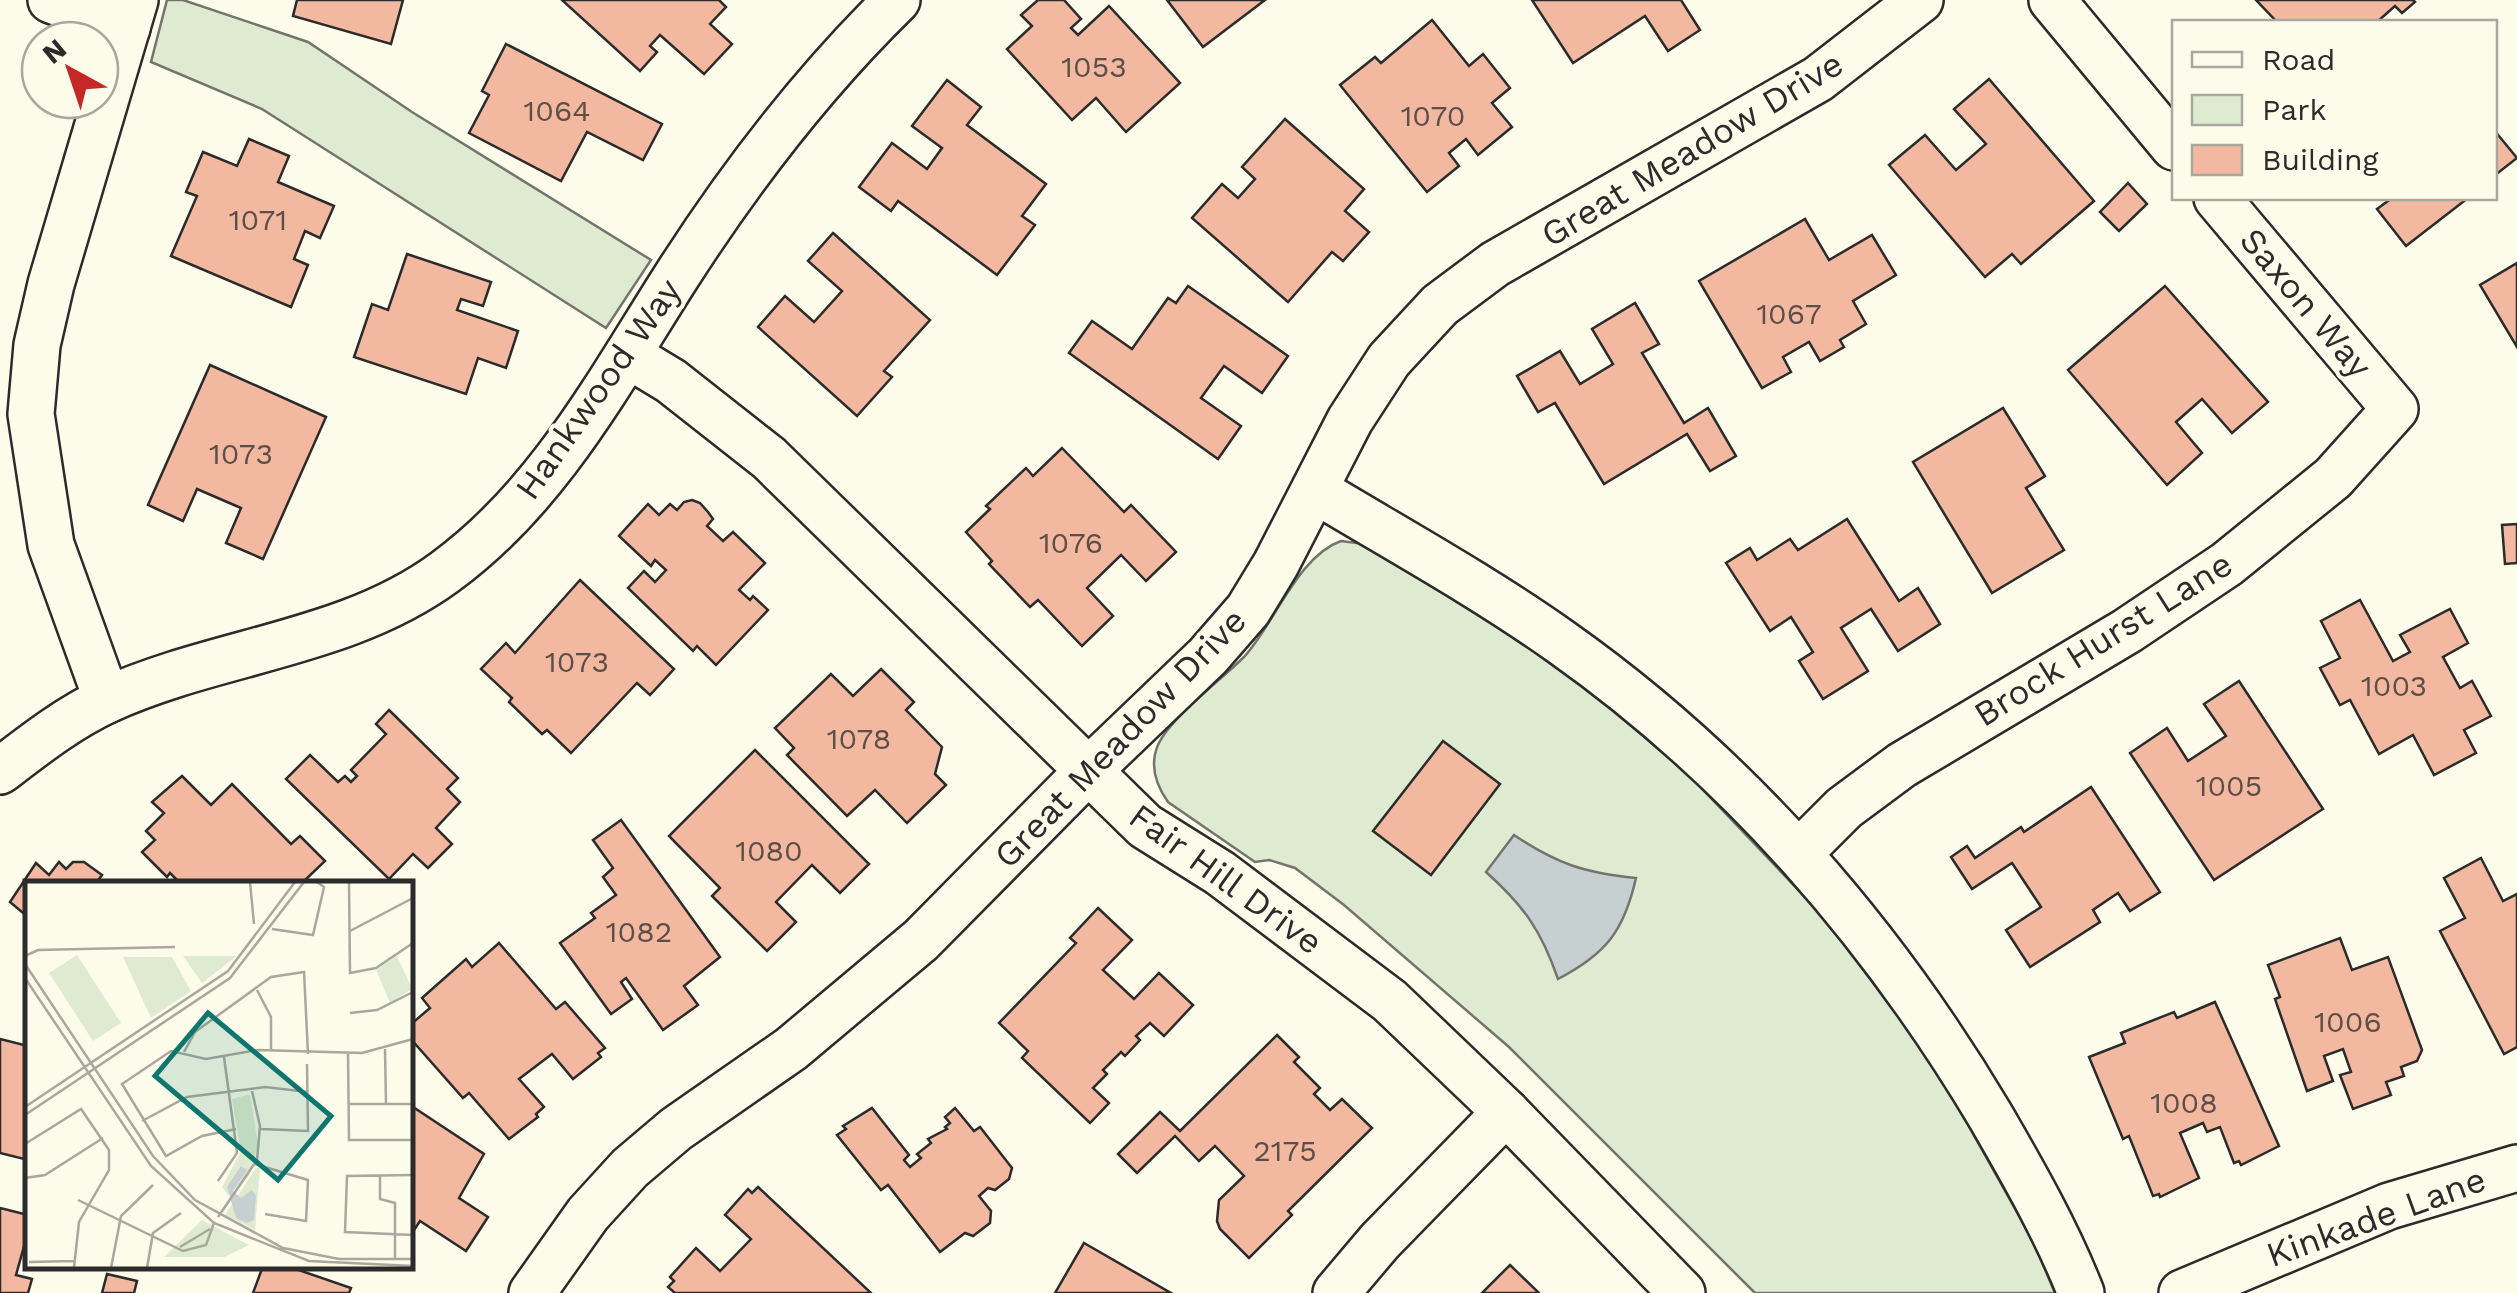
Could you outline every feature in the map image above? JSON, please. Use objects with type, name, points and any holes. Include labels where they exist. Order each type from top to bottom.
[{"type":"street","points":[[51,0],[131,14],[51,284],[37,345],[31,414],[51,545],[107,700]]},
{"type":"street","name":"Hankwood Way","points":[[0,770],[48,734],[107,700],[197,668],[348,623],[444,574],[527,497],[560,457],[760,153],[862,34],[897,0]]},
{"type":"street","name":"Great Meadow Drive","points":[[532,1293],[588,1214],[630,1168],[676,1129],[791,1049],[921,940],[1208,656],[1248,610],[1350,420],[1389,360],[1440,306],[1495,264],[1818,80],[1920,0]]},
{"type":"street","points":[[2052,0],[2172,144]]},
{"type":"street","name":"Saxon Way","points":[[2219,200],[2395,410]]},
{"type":"street","name":"Fair Hill Drive","points":[[628,355],[719,416],[782,470],[1145,826],[1220,873],[1390,1001],[1506,1112],[1682,1293]]},
{"type":"street","name":"Brock Hurst Lane","points":[[1799,854],[1844,808],[1902,765],[2110,641],[2227,564],[2334,478],[2395,410]]},
{"type":"street","points":[[1315,490],[1483,589],[1564,644],[1741,793],[1864,928],[1967,1076],[2019,1166],[2081,1293]]},
{"type":"street","points":[[1336,1293],[1380,1241],[1506,1112]]},
{"type":"street","name":"Kinkade Lane","points":[[2182,1293],[2389,1206],[2517,1168]]},
{"type":"green space","points":[[167,0],[183,0],[308,42],[412,112],[651,260],[606,328],[262,109],[151,62]]},
{"type":"green space","points":[[1341,541],[1372,545],[1567,671],[1688,774],[1822,915],[1934,1064],[2033,1241],[2055,1293],[1755,1293],[1509,1047],[1344,905],[1295,868],[1269,860],[1255,862],[1168,802],[1154,768],[1155,753],[1164,734],[1244,657],[1312,561]]},
{"type":"shaded area","points":[[1514,835],[1572,866],[1636,878],[1625,913],[1610,939],[1589,960],[1558,979],[1530,920],[1486,872]]},
{"type":"building","points":[[297,0],[403,0],[391,44],[293,16]]},
{"type":"building","points":[[562,0],[719,0],[726,7],[710,24],[732,44],[704,74],[660,35],[650,46],[657,52],[640,71]]},
{"type":"building","points":[[1038,0],[1064,0],[1081,19],[1071,28],[1078,35],[1109,6],[1180,83],[1126,132],[1096,98],[1072,120],[1007,49],[1032,26],[1021,15]]},
{"type":"building","points":[[1167,0],[1265,0],[1203,47]]},
{"type":"building","points":[[1532,0],[1681,0],[1700,30],[1668,51],[1645,16],[1573,63]]},
{"type":"building","points":[[2256,0],[2415,2],[2402,13],[2395,6],[2379,20],[2275,20]]},
{"type":"building","points":[[1432,20],[1469,66],[1483,54],[1510,88],[1492,103],[1512,127],[1478,155],[1466,139],[1449,153],[1459,166],[1427,192],[1340,85],[1375,57],[1381,63]]},
{"type":"building","points":[[506,44],[662,124],[643,160],[587,132],[561,181],[469,133],[489,95],[482,91]]},
{"type":"building","points":[[1989,79],[2094,201],[2021,264],[2012,254],[1985,277],[1889,165],[1925,135],[1956,170],[1986,144],[1954,109]]},
{"type":"building","points":[[947,80],[981,107],[967,125],[1046,184],[1022,216],[1035,225],[997,275],[898,201],[891,211],[859,187],[892,143],[927,169],[942,148],[912,126]]},
{"type":"building","points":[[1285,119],[1364,189],[1345,211],[1369,232],[1343,261],[1332,252],[1288,302],[1192,218],[1222,184],[1238,198],[1255,179],[1242,167]]},
{"type":"building","points":[[2497,134],[2517,158],[2497,174]]},
{"type":"building","points":[[249,139],[289,156],[278,182],[334,206],[320,238],[305,231],[294,259],[308,265],[291,307],[171,256],[197,196],[186,192],[203,152],[237,166]]},
{"type":"building","points":[[2128,183],[2147,204],[2119,231],[2100,212]]},
{"type":"building","points":[[2389,200],[2465,200],[2406,246],[2377,209]]},
{"type":"building","points":[[1805,219],[1829,260],[1872,235],[1896,275],[1853,301],[1866,324],[1840,340],[1844,347],[1820,361],[1809,342],[1783,357],[1791,372],[1762,388],[1699,281]]},
{"type":"building","points":[[833,233],[930,320],[884,371],[892,377],[857,416],[758,327],[785,296],[814,322],[842,291],[808,261]]},
{"type":"building","points":[[407,254],[491,282],[483,306],[461,299],[457,310],[518,331],[506,368],[478,358],[466,394],[354,357],[372,304],[388,310]]},
{"type":"building","points":[[2517,263],[2517,347],[2480,285]]},
{"type":"building","points":[[1188,286],[1288,356],[1262,393],[1224,366],[1201,398],[1241,426],[1218,459],[1069,353],[1092,321],[1132,349],[1168,298],[1176,303]]},
{"type":"building","points":[[2165,286],[2268,402],[2232,433],[2202,399],[2176,422],[2202,453],[2167,485],[2068,370]]},
{"type":"building","points":[[1635,303],[1659,344],[1642,353],[1684,423],[1708,408],[1736,456],[1710,471],[1687,434],[1604,484],[1555,403],[1538,412],[1517,376],[1560,351],[1580,384],[1613,364],[1592,329]]},
{"type":"building","points":[[210,365],[326,417],[263,559],[226,543],[241,508],[197,489],[183,521],[148,505]]},
{"type":"building","points":[[2003,408],[2045,476],[2026,488],[2064,550],[1992,593],[1913,462]]},
{"type":"building","points":[[1062,448],[1124,512],[1131,505],[1176,552],[1146,581],[1121,555],[1087,588],[1113,616],[1082,646],[1038,600],[1030,607],[989,564],[992,561],[966,532],[990,509],[986,506],[1026,468],[1033,476]]},
{"type":"building","points":[[692,500],[708,512],[713,519],[707,526],[723,541],[733,532],[765,563],[739,590],[750,600],[753,596],[768,610],[716,665],[697,646],[693,651],[628,588],[644,571],[655,582],[666,570],[655,560],[651,566],[619,536],[648,504],[659,515],[670,504],[677,510]]},
{"type":"building","points":[[1847,519],[1899,601],[1918,588],[1940,624],[1898,651],[1871,609],[1841,628],[1868,671],[1823,699],[1799,661],[1813,652],[1791,617],[1770,631],[1726,563],[1750,548],[1757,560],[1790,539],[1798,550]]},
{"type":"building","points":[[2517,524],[2517,563],[2505,564],[2502,525]]},
{"type":"building","points":[[580,580],[674,669],[650,695],[637,683],[571,753],[547,730],[542,734],[481,669],[506,643],[515,653]]},
{"type":"building","points":[[2360,600],[2393,661],[2410,652],[2400,635],[2450,609],[2468,643],[2443,657],[2460,688],[2472,681],[2491,716],[2464,730],[2476,753],[2434,775],[2413,735],[2379,754],[2350,700],[2340,705],[2320,668],[2340,658],[2321,621]]},
{"type":"building","points":[[881,669],[914,702],[906,710],[942,747],[935,774],[946,785],[907,823],[875,790],[847,816],[787,755],[794,748],[775,728],[831,674],[853,696]]},
{"type":"building","points":[[2239,681],[2323,809],[2214,880],[2130,753],[2167,728],[2188,761],[2226,736],[2204,704]]},
{"type":"building","points":[[389,710],[458,778],[447,789],[460,802],[436,828],[452,844],[428,868],[413,854],[389,879],[286,779],[310,755],[338,782],[345,776],[351,782],[357,776],[351,770],[386,734],[376,724]]},
{"type":"building","points":[[1443,741],[1500,784],[1431,875],[1373,831]]},
{"type":"building","points":[[755,750],[869,864],[840,893],[812,865],[776,902],[796,922],[767,951],[712,896],[720,888],[669,836]]},
{"type":"building","points":[[182,776],[211,805],[232,784],[291,844],[300,836],[325,861],[304,881],[178,881],[170,873],[167,877],[142,852],[155,840],[146,831],[164,813],[152,802]]},
{"type":"building","points":[[2091,787],[2160,892],[2130,911],[2118,893],[2093,910],[2100,922],[2030,967],[2006,930],[2041,907],[2012,863],[1972,889],[1951,857],[1967,846],[1975,858],[2021,827],[2024,832]]},
{"type":"building","points":[[621,820],[720,957],[684,986],[698,1005],[663,1030],[626,978],[621,982],[632,999],[611,1014],[560,943],[595,918],[591,913],[616,895],[603,877],[613,868],[593,840]]},
{"type":"building","points":[[2481,858],[2503,901],[2517,894],[2517,1047],[2504,1054],[2440,931],[2465,918],[2444,878]]},
{"type":"building","points":[[59,862],[66,869],[73,862],[84,862],[102,875],[98,881],[25,881],[25,914],[10,902],[36,863],[49,875]]},
{"type":"building","points":[[1098,908],[1132,940],[1103,970],[1134,999],[1159,973],[1193,1005],[1164,1036],[1150,1023],[1136,1036],[1140,1040],[1125,1056],[1121,1052],[1103,1070],[1107,1074],[1093,1088],[1109,1103],[1090,1123],[1022,1058],[1028,1051],[999,1023],[1076,943],[1070,938]]},
{"type":"building","points":[[2340,938],[2352,970],[2388,957],[2422,1050],[2417,1061],[2401,1067],[2404,1076],[2386,1082],[2391,1095],[2353,1109],[2340,1075],[2351,1072],[2343,1049],[2324,1056],[2333,1081],[2307,1091],[2275,999],[2280,997],[2268,965]]},
{"type":"building","points":[[499,943],[556,1009],[565,1002],[605,1048],[598,1053],[601,1057],[573,1079],[552,1054],[519,1079],[544,1107],[536,1114],[538,1117],[509,1139],[469,1093],[463,1098],[412,1040],[412,1023],[430,1008],[422,998],[466,959],[472,967]]},
{"type":"building","points":[[2215,1002],[2279,1146],[2241,1165],[2239,1161],[2234,1163],[2220,1127],[2207,1132],[2203,1123],[2180,1133],[2199,1178],[2160,1197],[2153,1196],[2129,1136],[2123,1139],[2089,1057],[2125,1043],[2121,1033],[2174,1012],[2177,1018]]},
{"type":"building","points":[[1277,1035],[1299,1057],[1294,1062],[1320,1088],[1314,1094],[1330,1110],[1342,1099],[1372,1128],[1288,1211],[1292,1215],[1249,1258],[1217,1221],[1219,1200],[1244,1176],[1215,1146],[1199,1161],[1175,1136],[1137,1173],[1118,1154],[1160,1112],[1180,1131]]},
{"type":"building","points":[[0,1039],[25,1045],[25,1159],[0,1153]]},
{"type":"building","points":[[412,1106],[484,1154],[459,1198],[488,1217],[466,1251],[420,1221],[412,1233]]},
{"type":"building","points":[[872,1108],[909,1155],[904,1160],[910,1167],[921,1158],[917,1154],[931,1143],[928,1139],[947,1129],[950,1123],[945,1117],[955,1108],[974,1131],[980,1127],[1012,1168],[1009,1179],[979,1196],[991,1211],[990,1223],[973,1236],[965,1233],[940,1252],[888,1185],[881,1190],[837,1135],[846,1129],[843,1126]]},
{"type":"building","points":[[758,1187],[871,1293],[675,1293],[668,1287],[674,1281],[670,1277],[696,1248],[720,1271],[751,1239],[725,1215],[748,1189],[752,1193]]},
{"type":"building","points":[[0,1208],[25,1214],[25,1243],[16,1275],[32,1279],[28,1293],[0,1293]]},
{"type":"building","points":[[1084,1243],[1171,1293],[1055,1293]]},
{"type":"building","points":[[1510,1265],[1539,1293],[1482,1293]]},
{"type":"building","points":[[262,1268],[293,1268],[351,1288],[349,1293],[253,1293]]},
{"type":"building","points":[[107,1274],[137,1281],[134,1293],[102,1293]]}]
